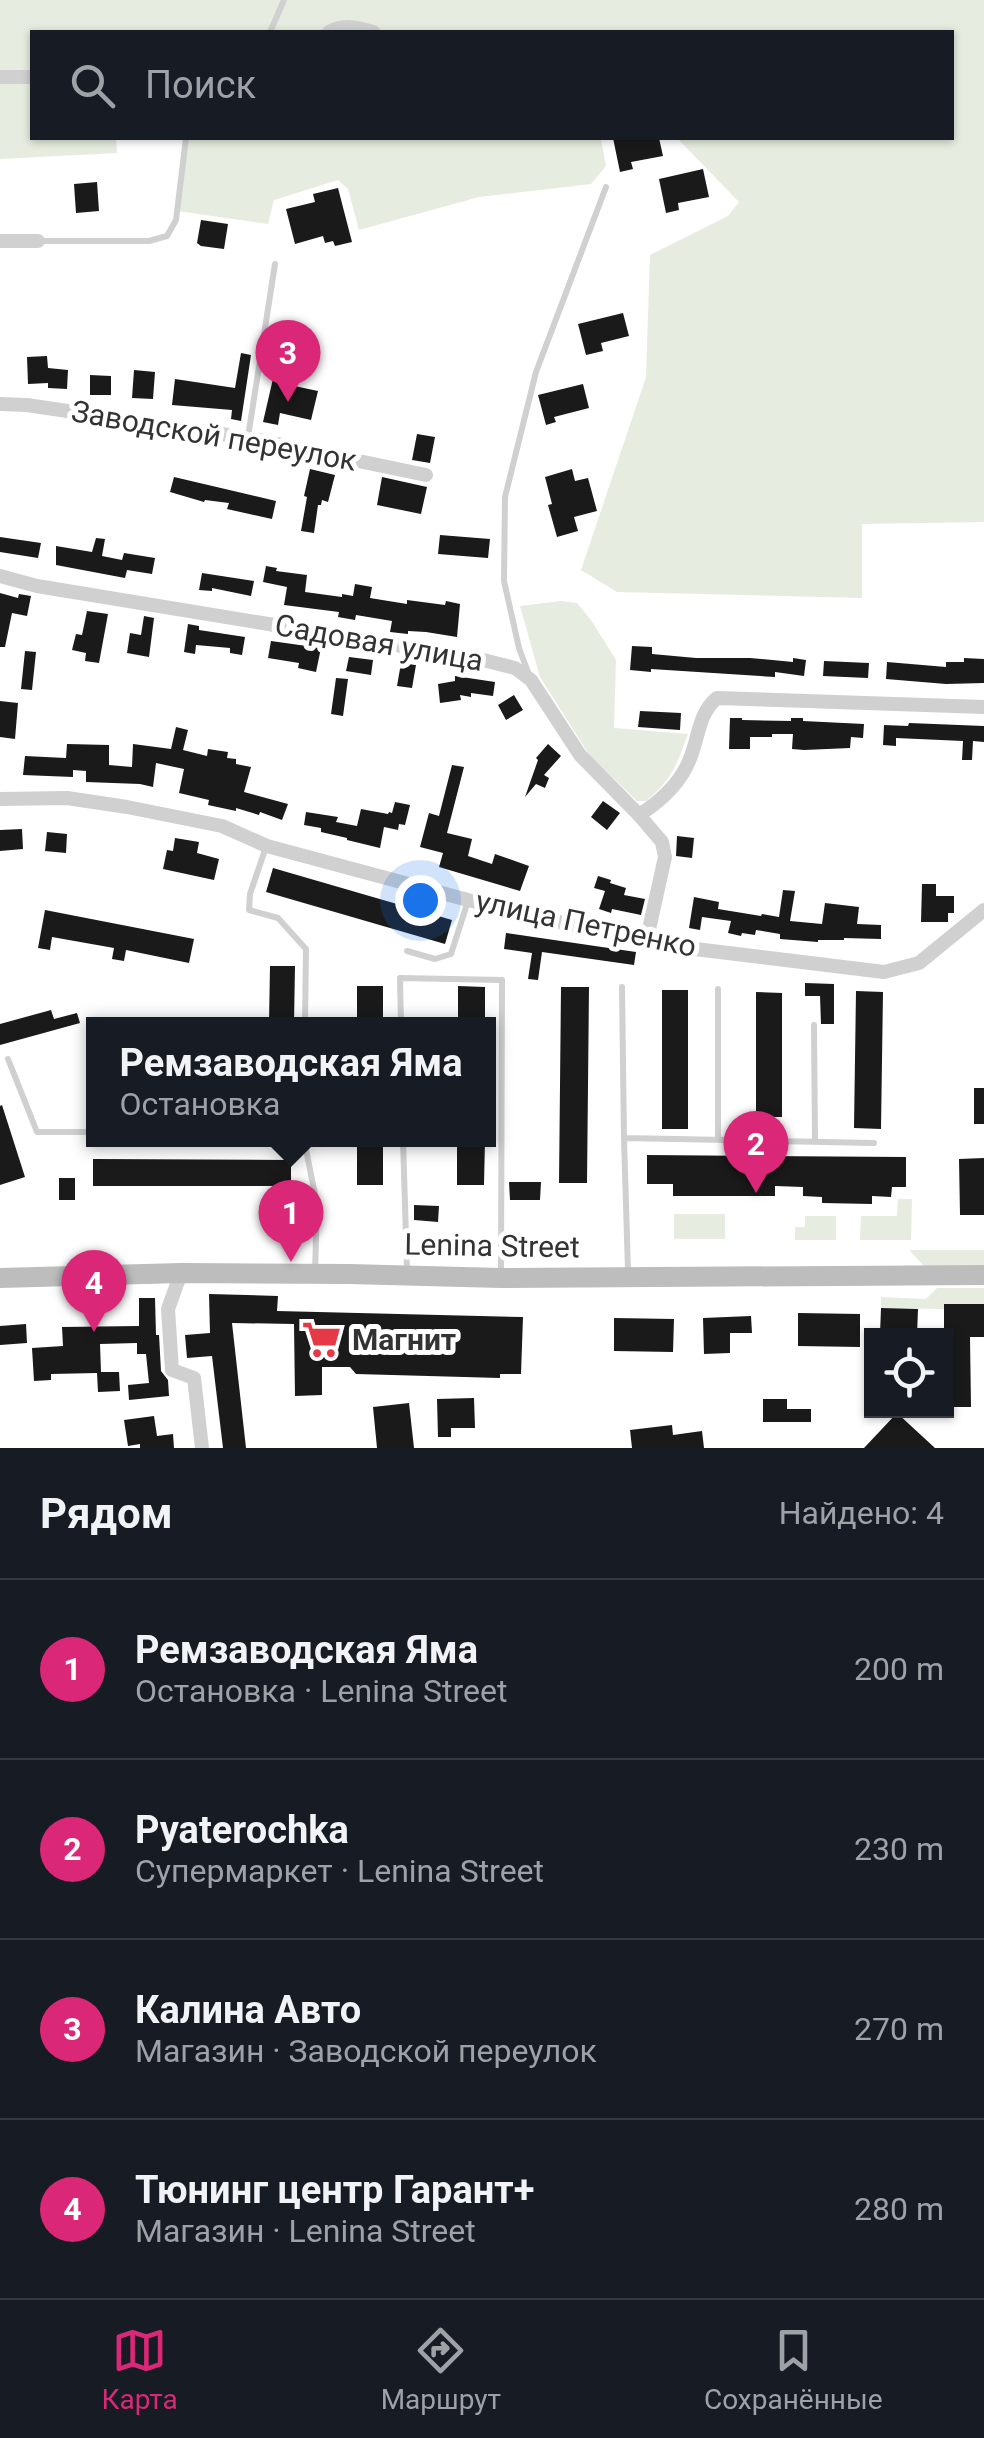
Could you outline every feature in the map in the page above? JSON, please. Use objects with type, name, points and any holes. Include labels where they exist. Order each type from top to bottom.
[{"type":"street","points":[[332,30],[367,30]]},
{"type":"street","points":[[0,77],[30,77]]},
{"type":"street","points":[[0,241],[38,241]]},
{"type":"street","name":"Заводской переулок","points":[[0,404],[26,404],[248,438],[426,475]]},
{"type":"street","name":"Садовая улица","points":[[0,576],[37,586],[475,658],[515,668],[532,680]]},
{"type":"street","points":[[532,680],[580,755],[662,842],[665,857],[646,942]]},
{"type":"street","points":[[638,815],[664,800],[690,761],[706,708],[716,698],[984,707]]},
{"type":"street","name":"улица Петренко","points":[[0,799],[67,798],[127,807],[222,826],[266,846],[646,942],[884,972],[919,963],[984,910]]},
{"type":"street","points":[[181,1274],[168,1309],[172,1370],[194,1378],[202,1448]]},
{"type":"street","name":"Lenina Street","points":[[0,1278],[181,1274],[501,1278],[984,1275]]},
{"type":"lane","points":[[271,30],[284,0]]},
{"type":"lane","points":[[38,241],[150,241],[167,236],[176,220],[186,140]]},
{"type":"lane","points":[[532,680],[519,648],[504,581],[504,498],[536,372],[606,187]]},
{"type":"lane","points":[[248,438],[275,264]]},
{"type":"lane","points":[[266,846],[250,894],[249,910],[278,918],[306,949],[304,1017]]},
{"type":"lane","points":[[406,951],[435,959],[451,954],[468,900]]},
{"type":"lane","points":[[401,1017],[400,978],[502,980],[501,1278]]},
{"type":"lane","points":[[622,987],[628,1277]]},
{"type":"lane","points":[[718,988],[718,1140]]},
{"type":"lane","points":[[814,1026],[815,1142]]},
{"type":"lane","points":[[8,1059],[37,1132],[86,1132]]},
{"type":"lane","points":[[624,1138],[874,1143]]},
{"type":"lane","points":[[305,1147],[317,1204],[314,1274]]},
{"type":"lane","points":[[403,1147],[407,1276]]},
{"type":"shaded area","points":[[0,0],[984,0],[984,522],[862,524],[862,598],[617,592],[581,570],[646,377],[650,255],[728,216],[739,202],[679,140],[954,140],[954,30],[30,30],[30,140],[116,140],[117,153],[0,159]]},
{"type":"shaded area","points":[[186,140],[601,140],[606,166],[591,184],[479,197],[359,230],[348,189],[338,180],[274,200],[268,224],[177,211]]},
{"type":"shaded area","points":[[577,603],[616,660],[614,728],[688,734],[673,771],[646,801],[637,801],[590,756],[540,677],[520,606]]},
{"type":"shaded area","points":[[898,1199],[912,1199],[911,1240],[860,1240],[861,1216],[897,1216]]},
{"type":"shaded area","points":[[674,1214],[725,1214],[725,1239],[674,1239]]},
{"type":"shaded area","points":[[805,1216],[836,1216],[836,1240],[795,1240],[795,1227],[805,1227]]},
{"type":"shaded area","points":[[909,1250],[984,1250],[984,1268],[925,1267]]},
{"type":"shaded area","points":[[937,1288],[984,1288],[984,1304],[945,1304],[944,1309],[881,1308],[881,1297],[926,1299]]},
{"type":"building","points":[[613,140],[659,140],[663,156],[631,162],[633,169],[620,172]]},
{"type":"building","points":[[703,169],[709,197],[678,203],[679,210],[666,213],[659,179]]},
{"type":"building","points":[[97,182],[99,211],[76,213],[74,184]]},
{"type":"building","points":[[338,188],[352,242],[335,246],[333,241],[325,243],[323,236],[295,244],[286,209],[315,202],[313,194]]},
{"type":"building","points":[[201,220],[228,224],[224,249],[197,243]]},
{"type":"building","points":[[623,313],[629,336],[601,343],[603,351],[586,355],[578,324]]},
{"type":"building","points":[[241,353],[251,355],[241,421],[231,419],[232,410],[172,405],[175,379],[235,388]]},
{"type":"building","points":[[47,356],[48,368],[68,370],[67,389],[48,388],[48,383],[28,384],[27,357]]},
{"type":"building","points":[[278,357],[291,360],[285,384],[318,391],[311,420],[280,413],[278,425],[263,422]]},
{"type":"building","points":[[134,370],[155,372],[153,399],[132,398]]},
{"type":"building","points":[[90,375],[111,376],[111,395],[90,395]]},
{"type":"building","points":[[583,384],[589,408],[554,417],[556,422],[546,425],[538,395]]},
{"type":"building","points":[[417,434],[435,437],[430,463],[412,460]]},
{"type":"building","points":[[310,469],[335,475],[328,502],[322,500],[318,505],[314,533],[301,531]]},
{"type":"building","points":[[572,469],[575,481],[588,478],[597,511],[574,517],[578,531],[557,537],[545,477]]},
{"type":"building","points":[[174,477],[276,501],[272,519],[227,509],[229,503],[204,502],[170,492]]},
{"type":"building","points":[[382,477],[427,487],[421,514],[377,505]]},
{"type":"building","points":[[440,535],[490,539],[488,558],[438,554]]},
{"type":"building","points":[[0,537],[41,543],[38,558],[0,552]]},
{"type":"building","points":[[96,538],[105,539],[102,556],[122,560],[124,553],[155,558],[152,574],[127,570],[125,578],[56,565],[56,546],[92,552]]},
{"type":"building","points":[[266,566],[307,575],[305,592],[353,596],[355,584],[372,587],[370,598],[407,604],[407,600],[460,604],[457,637],[390,632],[392,621],[356,615],[355,620],[338,617],[339,612],[284,605],[287,587],[263,582]]},
{"type":"building","points":[[202,573],[254,581],[251,596],[212,588],[199,590]]},
{"type":"building","points":[[0,593],[18,598],[19,594],[31,596],[27,616],[12,613],[5,647],[0,647]]},
{"type":"building","points":[[87,611],[108,614],[99,663],[85,661],[86,653],[72,650],[76,634],[82,635]]},
{"type":"building","points":[[144,616],[154,618],[149,657],[127,653],[130,633],[141,635]]},
{"type":"building","points":[[188,624],[199,626],[199,630],[245,637],[242,655],[230,653],[230,648],[196,645],[195,654],[184,652]]},
{"type":"building","points":[[271,641],[321,648],[316,672],[298,668],[299,663],[268,658]]},
{"type":"building","points":[[632,646],[652,647],[652,654],[696,658],[806,660],[804,676],[630,670]]},
{"type":"building","points":[[25,651],[36,652],[32,690],[21,689]]},
{"type":"building","points":[[349,657],[373,660],[371,675],[346,671]]},
{"type":"building","points":[[964,658],[984,659],[984,683],[886,679],[887,662],[946,667],[946,662],[964,662]]},
{"type":"building","points":[[824,661],[869,663],[868,678],[823,676]]},
{"type":"building","points":[[401,663],[416,665],[412,688],[397,686]]},
{"type":"building","points":[[455,676],[495,682],[493,696],[471,693],[471,697],[460,695],[461,700],[440,703],[438,684],[455,681]]},
{"type":"building","points":[[336,678],[348,679],[343,716],[331,714]]},
{"type":"building","points":[[514,695],[523,710],[506,720],[498,705]]},
{"type":"building","points":[[0,701],[18,703],[15,739],[0,737]]},
{"type":"building","points":[[640,711],[681,713],[680,730],[638,727]]},
{"type":"building","points":[[730,718],[803,718],[864,724],[863,738],[851,737],[850,748],[804,750],[792,749],[793,734],[772,734],[750,737],[750,749],[729,749]]},
{"type":"building","points":[[884,725],[984,726],[984,742],[973,741],[972,760],[962,760],[963,741],[896,738],[896,746],[883,745]]},
{"type":"building","points":[[176,727],[188,730],[183,750],[207,756],[208,749],[228,752],[227,758],[236,759],[236,764],[251,767],[244,792],[288,804],[282,820],[260,812],[259,815],[208,805],[209,800],[179,793],[184,769],[156,763],[153,787],[86,782],[86,771],[73,770],[73,777],[23,775],[25,756],[66,758],[67,744],[109,745],[109,765],[132,767],[133,744],[171,749]]},
{"type":"building","points":[[548,744],[561,756],[544,775],[549,778],[545,788],[536,784],[525,797],[536,758]]},
{"type":"building","points":[[452,765],[464,767],[447,833],[472,839],[468,856],[492,864],[495,854],[529,866],[520,891],[439,867],[443,853],[420,847],[429,813],[439,816]]},
{"type":"building","points":[[603,801],[620,813],[607,830],[591,817]]},
{"type":"building","points":[[395,802],[410,805],[405,825],[399,824],[398,830],[384,827],[380,848],[304,825],[306,812],[338,817],[336,822],[357,826],[361,809],[388,814]]},
{"type":"building","points":[[22,829],[23,849],[0,851],[0,830]]},
{"type":"building","points":[[47,832],[67,834],[66,853],[45,851]]},
{"type":"building","points":[[677,836],[694,838],[692,858],[676,856]]},
{"type":"building","points":[[175,838],[199,842],[197,853],[219,859],[214,880],[163,869],[167,850],[173,851]]},
{"type":"building","points":[[273,868],[452,920],[445,944],[266,892]]},
{"type":"building","points":[[598,876],[626,888],[624,895],[645,899],[641,915],[599,909],[605,891],[594,888]]},
{"type":"building","points":[[922,884],[936,884],[936,896],[954,896],[954,913],[948,913],[948,922],[921,922]]},
{"type":"building","points":[[783,890],[795,891],[790,921],[822,924],[825,903],[859,907],[857,924],[881,925],[881,939],[818,942],[780,939],[780,934],[756,930],[755,935],[741,936],[728,933],[731,921],[702,917],[700,930],[689,928],[694,897],[719,902],[718,909],[779,917]]},
{"type":"building","points":[[45,910],[194,939],[189,963],[126,950],[124,961],[112,959],[114,948],[52,937],[50,950],[38,948]]},
{"type":"building","points":[[506,933],[636,952],[634,965],[542,952],[538,980],[528,979],[532,953],[504,949]]},
{"type":"building","points":[[270,966],[295,966],[294,1017],[269,1017]]},
{"type":"building","points":[[805,983],[834,984],[834,1024],[821,1024],[820,996],[805,996]]},
{"type":"building","points":[[357,986],[383,986],[383,1017],[357,1017]]},
{"type":"building","points":[[458,986],[485,987],[485,1017],[458,1017]]},
{"type":"building","points":[[561,987],[589,987],[587,1183],[559,1183]]},
{"type":"building","points":[[662,990],[688,990],[688,1129],[662,1129]]},
{"type":"building","points":[[856,991],[883,992],[881,1129],[854,1128]]},
{"type":"building","points":[[756,992],[782,993],[782,1117],[756,1117]]},
{"type":"building","points":[[51,1010],[54,1019],[77,1013],[80,1023],[0,1045],[0,1024]]},
{"type":"building","points":[[974,1088],[984,1088],[984,1124],[974,1124]]},
{"type":"building","points":[[0,1106],[25,1177],[0,1185]]},
{"type":"building","points":[[357,1147],[383,1147],[383,1185],[357,1185]]},
{"type":"building","points":[[457,1147],[485,1147],[484,1185],[457,1185]]},
{"type":"building","points":[[647,1155],[906,1157],[906,1187],[892,1187],[891,1197],[872,1196],[872,1204],[822,1203],[822,1197],[803,1196],[803,1187],[775,1186],[775,1196],[673,1196],[673,1184],[647,1184]]},
{"type":"building","points":[[984,1158],[984,1215],[960,1215],[959,1159]]},
{"type":"building","points":[[93,1159],[291,1160],[291,1186],[93,1186]]},
{"type":"building","points":[[59,1178],[75,1178],[75,1200],[59,1200]]},
{"type":"building","points":[[509,1182],[541,1182],[540,1200],[510,1200]]},
{"type":"building","points":[[414,1205],[439,1206],[438,1222],[414,1220]]},
{"type":"building","points":[[209,1294],[278,1296],[277,1311],[523,1317],[521,1374],[500,1374],[500,1378],[356,1374],[350,1367],[322,1367],[322,1395],[295,1396],[294,1324],[232,1323],[246,1448],[223,1448],[212,1356],[187,1358],[185,1335],[210,1333]]},
{"type":"building","points":[[139,1298],[155,1298],[161,1371],[168,1380],[169,1396],[129,1400],[128,1385],[149,1383],[146,1354],[137,1354],[137,1343],[100,1344],[101,1372],[119,1372],[120,1391],[98,1392],[97,1373],[51,1374],[51,1380],[34,1381],[32,1348],[63,1346],[62,1327],[139,1326]]},
{"type":"building","points":[[944,1304],[984,1304],[984,1337],[970,1337],[971,1407],[954,1407],[954,1328],[944,1328]]},
{"type":"building","points":[[881,1308],[918,1309],[917,1328],[880,1328]]},
{"type":"building","points":[[798,1313],[860,1314],[860,1347],[798,1346]]},
{"type":"building","points":[[751,1316],[752,1333],[730,1333],[730,1353],[704,1354],[703,1318]]},
{"type":"building","points":[[614,1318],[674,1319],[673,1352],[614,1351]]},
{"type":"building","points":[[26,1324],[27,1343],[0,1345],[0,1326]]},
{"type":"building","points":[[474,1398],[475,1428],[451,1428],[451,1437],[438,1437],[437,1399]]},
{"type":"building","points":[[763,1399],[787,1399],[787,1409],[811,1409],[811,1422],[763,1422]]},
{"type":"building","points":[[409,1403],[414,1448],[377,1448],[373,1407]]},
{"type":"building","points":[[154,1416],[157,1436],[173,1434],[174,1448],[128,1446],[124,1420]]},
{"type":"building","points":[[892,1418],[902,1418],[935,1448],[864,1448]]},
{"type":"building","points":[[672,1425],[673,1435],[702,1431],[704,1448],[632,1448],[630,1430]]},
{"type":"place","name":"Калина Авто","points":[[288,402]]},
{"type":"place","name":"Pyaterochka","points":[[756,1193]]},
{"type":"place","name":"Ремзаводская Яма","points":[[291,1262]]},
{"type":"place","name":"Тюнинг центр Гарант+","points":[[94,1332]]},
{"type":"place","name":"Магнит","points":[[322,1340]]}]
